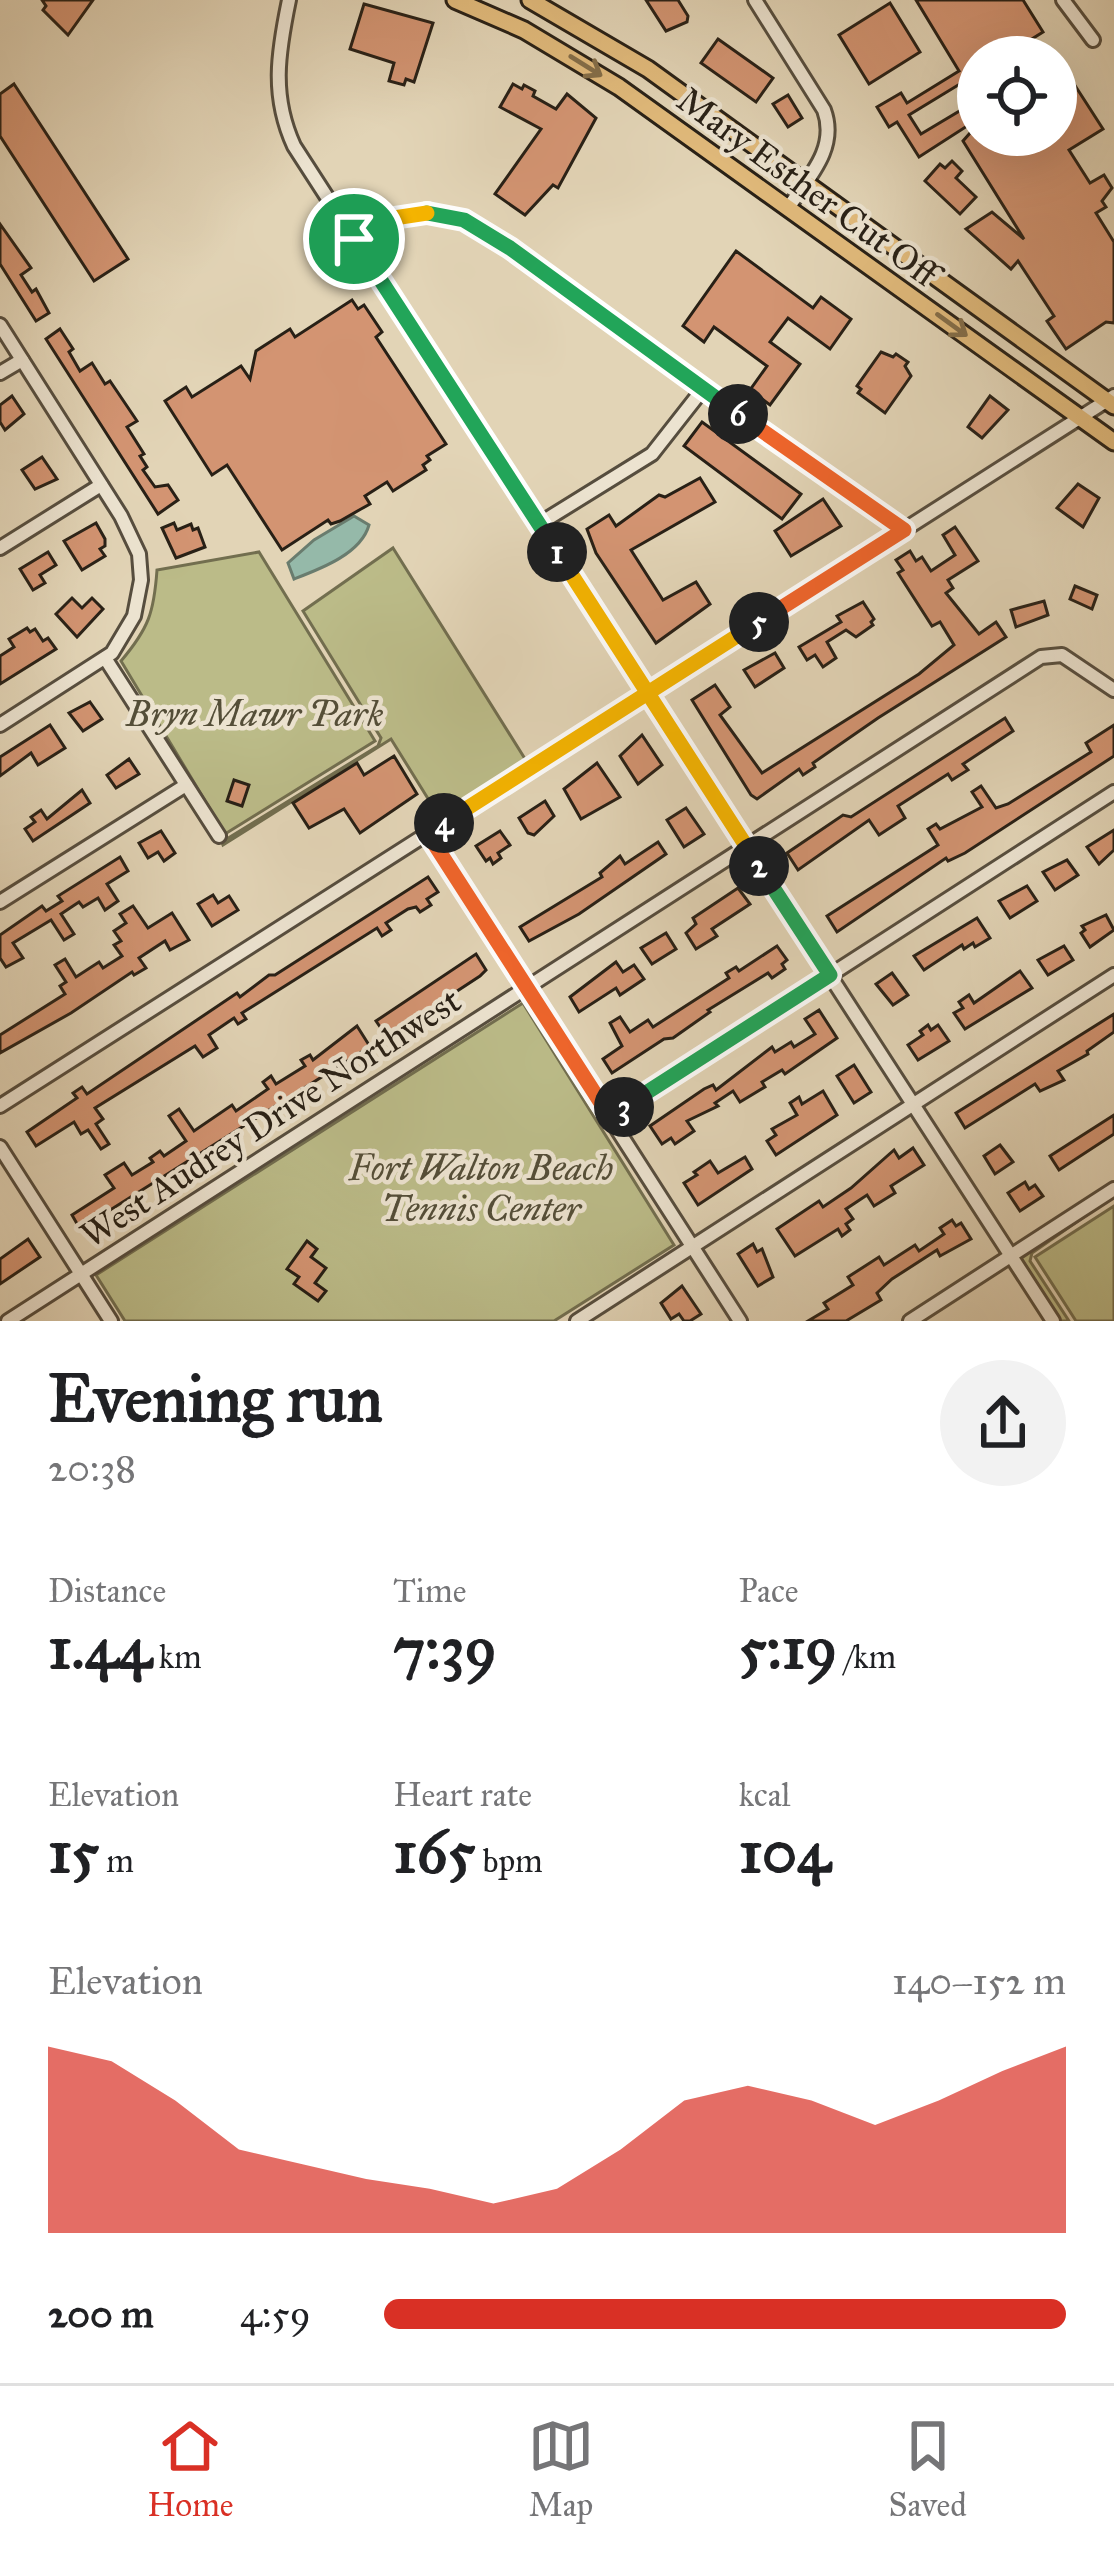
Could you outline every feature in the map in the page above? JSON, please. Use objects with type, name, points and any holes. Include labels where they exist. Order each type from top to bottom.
[{"type":"main road","name":"Mary Esther Cut Off","points":[[455,0],[511,24],[619,87],[1114,442]]},
{"type":"main road","name":"Mary Esther Cut Off","points":[[526,0],[648,69],[1111,401]]},
{"type":"main road","points":[[511,24],[526,0]]},
{"type":"street","points":[[289,0],[276,72],[279,106],[294,146],[1052,1321]]},
{"type":"street","points":[[755,0],[829,123],[828,142],[788,208]]},
{"type":"street","points":[[1063,0],[1093,40]]},
{"type":"street","points":[[354,239],[386,221],[417,213],[464,220],[510,248],[904,530]]},
{"type":"street","points":[[0,325],[135,544],[141,580],[139,602],[127,632],[105,658],[0,725]]},
{"type":"street","points":[[0,373],[22,360]]},
{"type":"street","points":[[539,524],[652,454],[704,389]]},
{"type":"street","points":[[0,1106],[1111,401]]},
{"type":"street","points":[[0,548],[101,485]]},
{"type":"street","name":"West Audrey Drive Northwest","points":[[8,1321],[1041,657],[1062,655],[1114,690]]},
{"type":"street","points":[[105,658],[219,836]]},
{"type":"street","points":[[0,902],[186,785]]},
{"type":"street","points":[[610,1117],[1114,792]]},
{"type":"street","points":[[428,834],[740,1321]]},
{"type":"street","points":[[577,1321],[1114,975]]},
{"type":"street","points":[[0,1147],[111,1321]]},
{"type":"street","points":[[910,1321],[1114,1189]]},
{"type":"green space","points":[[393,548],[527,762],[440,818],[391,739],[223,845],[378,746],[381,738],[303,611]]},
{"type":"green space","name":"Bryn Mawr Park","points":[[259,552],[375,741],[225,834],[121,661],[148,619],[157,570]]},
{"type":"green space","name":"Fort Walton Beach Tennis Center","points":[[523,1003],[674,1245],[554,1321],[125,1321],[96,1275]]},
{"type":"green space","points":[[1114,1196],[1032,1253],[1030,1261],[1069,1321],[1061,1321],[1020,1257]]},
{"type":"green space","points":[[1114,1206],[1114,1321],[1076,1321],[1035,1257]]},
{"type":"shaded area","points":[[354,516],[369,525],[358,544],[294,579],[288,563],[314,540]]},
{"type":"building","points":[[42,0],[93,0],[68,35],[43,10]]},
{"type":"building","points":[[646,0],[678,0],[687,22],[666,31]]},
{"type":"building","points":[[916,0],[1023,0],[1043,32],[1037,36],[957,36],[957,68]]},
{"type":"building","points":[[890,3],[920,52],[869,84],[839,35]]},
{"type":"building","points":[[364,4],[433,23],[414,82],[389,81],[394,63],[350,49]]},
{"type":"building","points":[[718,39],[773,78],[756,102],[701,63]]},
{"type":"building","points":[[957,72],[957,86],[909,115],[921,134],[957,113],[957,133],[919,157],[897,122],[889,127],[877,107],[901,93],[907,103]]},
{"type":"building","points":[[14,84],[128,259],[94,281],[0,136],[0,94]]},
{"type":"building","points":[[513,84],[535,91],[533,96],[556,109],[567,94],[596,118],[558,188],[553,185],[525,215],[495,194],[541,129],[500,107]]},
{"type":"building","points":[[1077,89],[1103,129],[1077,145]]},
{"type":"building","points":[[788,95],[802,118],[788,127],[773,104]]},
{"type":"building","points":[[972,156],[1073,156],[1090,183],[1104,175],[1112,188],[1102,201],[1106,207],[1096,213],[1114,242],[1114,323],[1106,322],[1066,349],[1047,321],[1054,316],[1018,261],[1011,269],[966,229],[992,212],[1024,239]]},
{"type":"building","points":[[952,161],[962,171],[956,178],[976,197],[960,214],[925,181],[940,164],[945,168]]},
{"type":"building","points":[[0,224],[31,268],[21,275],[32,292],[36,289],[49,313],[36,321],[0,264]]},
{"type":"building","points":[[736,251],[813,308],[821,297],[851,319],[830,349],[788,318],[770,342],[800,364],[770,405],[750,390],[767,366],[714,327],[704,342],[683,326]]},
{"type":"building","points":[[352,300],[358,309],[364,305],[382,332],[376,337],[446,444],[427,456],[426,470],[393,491],[387,482],[365,496],[370,504],[340,521],[331,524],[328,520],[282,550],[227,465],[212,475],[165,401],[186,387],[192,397],[241,366],[250,379],[256,351],[290,329],[295,337]]},
{"type":"building","points":[[60,329],[80,371],[92,363],[137,421],[127,427],[144,454],[140,456],[147,467],[143,470],[155,487],[168,485],[178,500],[158,514],[46,339]]},
{"type":"building","points":[[881,352],[908,362],[905,366],[911,376],[885,413],[858,393],[857,386]]},
{"type":"building","points":[[12,396],[24,414],[5,430],[0,405]]},
{"type":"building","points":[[990,396],[1008,410],[982,438],[968,427]]},
{"type":"building","points":[[702,422],[801,494],[782,519],[684,446]]},
{"type":"building","points":[[42,457],[57,479],[35,489],[22,470]]},
{"type":"building","points":[[700,478],[715,502],[631,550],[663,600],[696,582],[710,604],[656,643],[596,553],[587,529],[609,515],[616,526],[659,495],[665,497]]},
{"type":"building","points":[[1078,484],[1099,498],[1083,527],[1057,508]]},
{"type":"building","points":[[823,499],[841,526],[791,556],[775,531]]},
{"type":"building","points":[[96,523],[105,539],[100,549],[105,556],[82,570],[64,541]]},
{"type":"building","points":[[174,523],[177,530],[191,524],[193,530],[198,528],[205,547],[176,558],[162,528]]},
{"type":"building","points":[[955,527],[978,561],[948,580],[953,588],[946,593],[979,634],[996,622],[1006,637],[878,718],[803,775],[799,769],[757,799],[751,795],[692,700],[715,685],[730,707],[720,715],[762,773],[919,674],[954,645],[940,622],[932,626],[898,573],[903,570],[896,560],[910,551],[916,561],[922,557],[931,571],[955,555],[943,535]]},
{"type":"building","points":[[48,552],[56,565],[40,575],[45,583],[33,590],[20,569]]},
{"type":"building","points":[[1075,586],[1097,595],[1092,609],[1070,599]]},
{"type":"building","points":[[72,598],[82,608],[92,598],[103,609],[77,637],[56,614]]},
{"type":"building","points":[[1044,601],[1048,615],[1016,627],[1011,610]]},
{"type":"building","points":[[863,602],[873,625],[856,637],[846,630],[827,642],[836,658],[823,667],[815,655],[807,660],[799,647],[841,622],[837,616]]},
{"type":"building","points":[[27,628],[35,629],[43,641],[48,638],[56,649],[0,684],[0,656],[14,647],[9,639]]},
{"type":"building","points":[[775,653],[784,668],[755,687],[744,670]]},
{"type":"building","points":[[90,702],[102,719],[83,731],[69,713]]},
{"type":"building","points":[[1005,718],[1013,731],[963,764],[968,770],[952,780],[948,774],[898,806],[905,818],[879,835],[869,820],[798,870],[787,853]]},
{"type":"building","points":[[50,725],[65,748],[38,765],[31,753],[0,776],[0,757]]},
{"type":"building","points":[[1114,725],[1114,756],[965,853],[946,858],[837,932],[827,916],[938,845],[928,829],[936,824],[940,829],[982,807],[972,792],[981,786],[996,808],[1008,804],[1091,752],[1086,743]]},
{"type":"building","points":[[642,735],[662,765],[638,784],[620,756]]},
{"type":"building","points":[[394,756],[417,794],[360,833],[344,809],[309,828],[293,803],[357,763],[364,775]]},
{"type":"building","points":[[129,759],[139,774],[116,788],[107,775]]},
{"type":"building","points":[[597,763],[620,797],[581,819],[564,789]]},
{"type":"building","points":[[234,780],[249,785],[242,806],[227,801]]},
{"type":"building","points":[[82,790],[90,803],[33,841],[25,829],[35,822],[31,817],[41,810],[47,819]]},
{"type":"building","points":[[545,801],[554,816],[534,835],[528,833],[519,818]]},
{"type":"building","points":[[686,808],[704,834],[684,847],[667,820]]},
{"type":"building","points":[[1114,830],[1114,850],[1099,864],[1087,847]]},
{"type":"building","points":[[161,831],[175,853],[164,861],[158,852],[148,858],[139,843]]},
{"type":"building","points":[[500,831],[510,845],[498,853],[501,858],[493,864],[476,846]]},
{"type":"building","points":[[658,842],[666,854],[579,914],[529,941],[520,927],[602,877],[600,873],[620,856],[625,864]]},
{"type":"building","points":[[120,857],[128,871],[107,884],[118,901],[105,910],[98,898],[83,907],[79,902],[61,914],[74,934],[64,940],[51,920],[13,943],[23,958],[6,967],[0,958],[0,935],[42,906],[46,911],[62,901],[58,896]]},
{"type":"building","points":[[1067,860],[1078,875],[1055,890],[1043,872]]},
{"type":"building","points":[[428,877],[438,892],[427,899],[431,905],[420,912],[416,907],[408,909],[386,923],[391,930],[382,936],[377,928],[242,1013],[246,1019],[238,1024],[234,1018],[209,1035],[217,1048],[203,1057],[195,1046],[95,1108],[103,1119],[96,1124],[109,1144],[101,1149],[88,1130],[81,1134],[74,1122],[36,1146],[27,1132],[77,1098],[73,1093],[82,1087],[87,1094],[237,993],[240,997]]},
{"type":"building","points":[[1027,886],[1037,901],[1010,918],[999,901]]},
{"type":"building","points":[[738,888],[750,904],[712,929],[717,936],[696,949],[686,933],[696,924],[693,918]]},
{"type":"building","points":[[213,895],[218,903],[229,896],[238,910],[212,926],[198,904]]},
{"type":"building","points":[[133,906],[148,928],[172,913],[189,940],[170,950],[165,941],[139,958],[146,968],[0,1053],[0,1035],[65,994],[60,986],[66,982],[55,965],[65,959],[76,977],[99,962],[103,968],[122,956],[114,945],[121,941],[114,931],[126,923],[120,914]]},
{"type":"building","points":[[1106,915],[1114,930],[1090,947],[1082,926]]},
{"type":"building","points":[[977,918],[990,938],[975,947],[973,943],[964,949],[962,945],[924,970],[914,956]]},
{"type":"building","points":[[666,933],[676,949],[652,964],[641,948]]},
{"type":"building","points":[[777,946],[787,960],[782,964],[785,969],[772,978],[768,973],[612,1073],[603,1059],[622,1046],[610,1023],[620,1017],[630,1032],[648,1020],[653,1027],[729,978],[726,973],[736,967],[739,971]]},
{"type":"building","points":[[1064,946],[1073,960],[1048,975],[1038,960]]},
{"type":"building","points":[[476,954],[486,970],[480,976],[387,1037],[376,1021]]},
{"type":"building","points":[[616,962],[623,972],[634,965],[644,979],[620,995],[616,988],[579,1012],[570,997]]},
{"type":"building","points":[[1020,971],[1032,988],[965,1029],[954,1013],[963,1008],[959,1002],[969,995],[974,1003]]},
{"type":"building","points":[[892,973],[908,995],[893,1005],[876,984]]},
{"type":"building","points":[[819,1010],[837,1038],[785,1074],[782,1070],[762,1082],[765,1087],[740,1102],[733,1091],[715,1103],[718,1106],[687,1121],[694,1131],[675,1144],[671,1138],[662,1144],[650,1126],[704,1089],[713,1085],[716,1090],[772,1047],[775,1052],[791,1042],[794,1047],[815,1034],[805,1019]]},
{"type":"building","points":[[1114,1014],[1114,1032],[1058,1071],[1064,1080],[1040,1091],[1035,1084],[965,1128],[956,1113]]},
{"type":"building","points":[[928,1025],[931,1030],[938,1025],[949,1041],[918,1060],[908,1045]]},
{"type":"building","points":[[357,1026],[369,1045],[363,1051],[80,1229],[72,1215],[114,1188],[105,1175],[124,1163],[132,1175],[153,1162],[150,1158],[160,1151],[164,1156],[186,1141],[169,1116],[179,1109],[194,1131],[232,1105],[236,1111],[268,1089],[263,1082],[271,1076],[276,1084],[305,1066],[301,1060],[310,1055],[313,1060]]},
{"type":"building","points":[[854,1065],[871,1092],[854,1103],[837,1076]]},
{"type":"building","points":[[823,1091],[837,1115],[776,1155],[767,1141],[776,1135],[772,1129],[797,1115],[790,1103],[799,1097],[802,1104]]},
{"type":"building","points":[[1114,1115],[1114,1134],[1059,1170],[1050,1156]]},
{"type":"building","points":[[1000,1145],[1013,1162],[995,1174],[984,1156]]},
{"type":"building","points":[[913,1148],[924,1165],[891,1186],[895,1193],[874,1206],[867,1195],[846,1209],[853,1219],[846,1224],[850,1230],[842,1236],[838,1229],[795,1256],[777,1229],[819,1201],[823,1207],[894,1150],[899,1158]]},
{"type":"building","points":[[745,1157],[752,1169],[698,1205],[684,1183],[697,1175],[694,1172],[710,1161],[718,1173]]},
{"type":"building","points":[[1025,1182],[1029,1189],[1035,1185],[1043,1196],[1020,1211],[1008,1193]]},
{"type":"building","points":[[952,1220],[956,1226],[961,1223],[971,1239],[940,1256],[937,1250],[892,1279],[877,1293],[881,1300],[846,1321],[808,1321],[828,1309],[824,1303],[853,1285],[848,1277],[879,1257],[884,1265],[915,1245],[919,1251],[944,1234],[940,1228]]},
{"type":"building","points":[[28,1239],[40,1257],[0,1284],[0,1259]]},
{"type":"building","points":[[307,1241],[317,1249],[311,1257],[326,1268],[315,1283],[326,1291],[318,1301],[294,1284],[299,1277],[287,1269]]},
{"type":"building","points":[[753,1244],[757,1252],[762,1249],[773,1277],[758,1286],[738,1254]]},
{"type":"building","points":[[682,1286],[701,1314],[690,1321],[679,1314],[671,1319],[661,1303]]},
{"type":"route","points":[[354,239],[386,221],[417,213],[464,220],[510,248],[904,530],[648,693],[479,800],[428,834],[610,1117],[830,975],[648,693],[354,239]]}]
